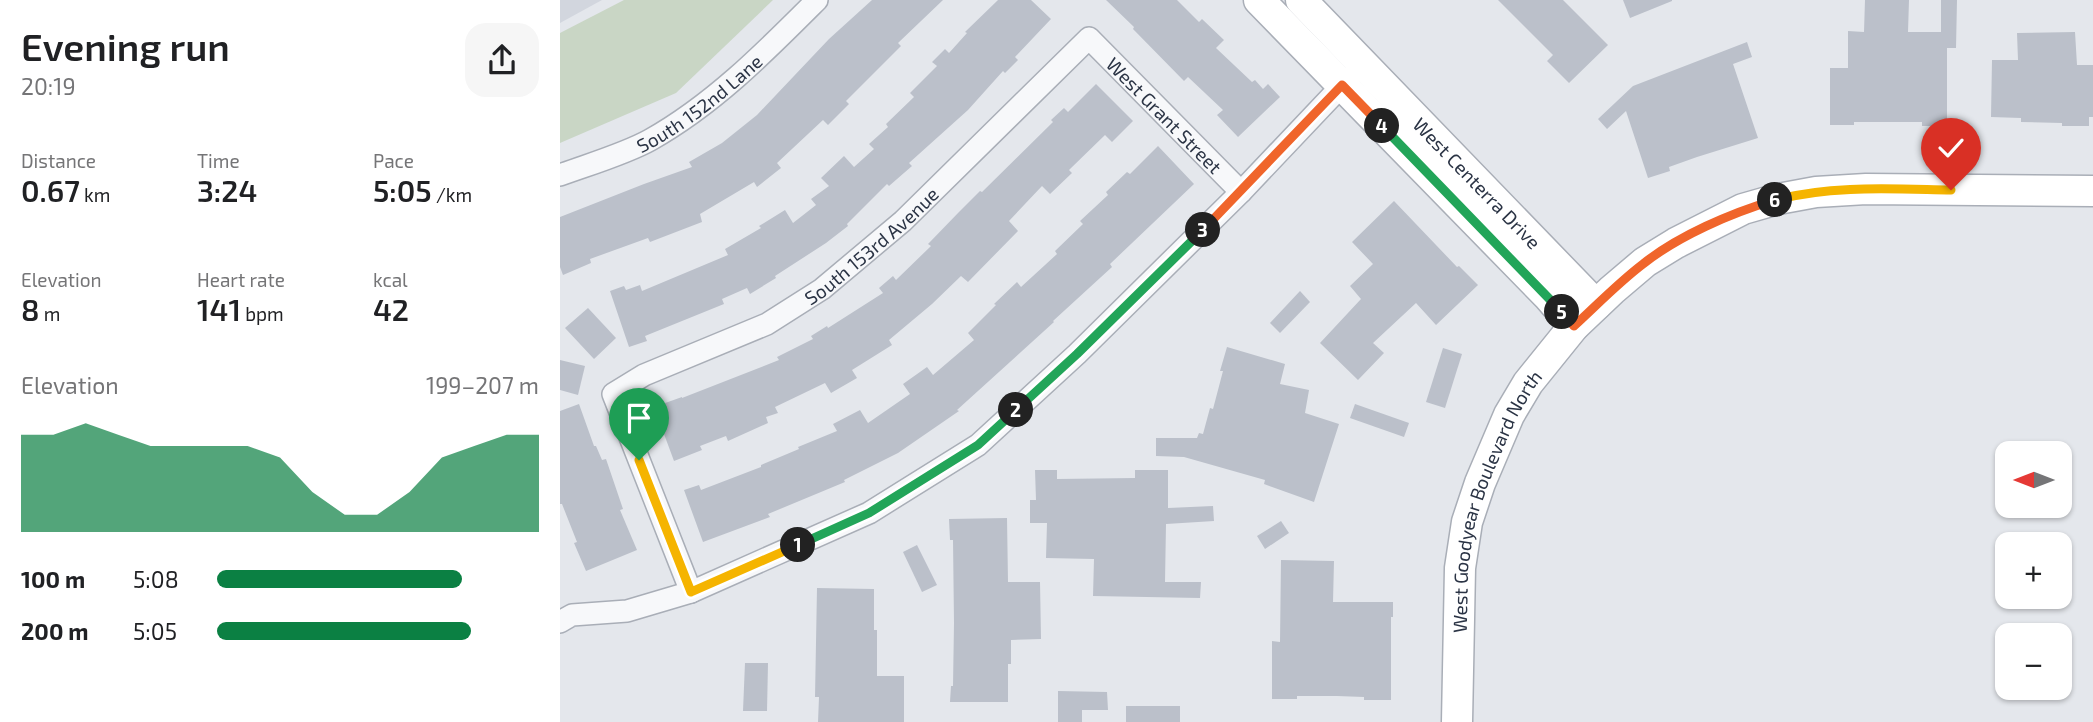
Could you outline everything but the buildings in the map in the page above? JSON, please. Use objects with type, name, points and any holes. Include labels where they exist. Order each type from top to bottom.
[{"type":"street","name":"South 152nd Lane","points":[[560,175],[648,141],[705,105],[757,60],[817,0]]},
{"type":"street","name":"West Centerra Drive","points":[[1259,0],[1548,296],[1574,326]]},
{"type":"street","name":"West Centerra Drive","points":[[1301,0],[1596,305]]},
{"type":"street","name":"West Grant Street","points":[[1089,38],[1241,192]]},
{"type":"street","name":"South 153rd Avenue","points":[[691,592],[613,394],[644,375],[767,324],[822,289],[903,221],[1089,38]]},
{"type":"street","points":[[564,615],[627,611],[691,592],[869,513],[978,445],[1077,354],[1241,192],[1364,64]]},
{"type":"street","name":"West Goodyear Boulevard North","points":[[1457,722],[1460,568],[1467,522],[1479,483],[1509,415],[1528,383],[1574,326],[1645,262],[1743,209],[1816,192],[1866,189],[2093,191]]},
{"type":"shaded area","points":[[560,0],[602,0],[560,23]]},
{"type":"green space","points":[[624,0],[773,0],[676,93],[560,143],[560,33]]},
{"type":"route","points":[[639,460],[691,592],[869,513],[978,445],[1077,354],[1241,192],[1342,85],[1574,326],[1645,262],[1743,209],[1816,192],[1866,189],[1951,190]]}]
